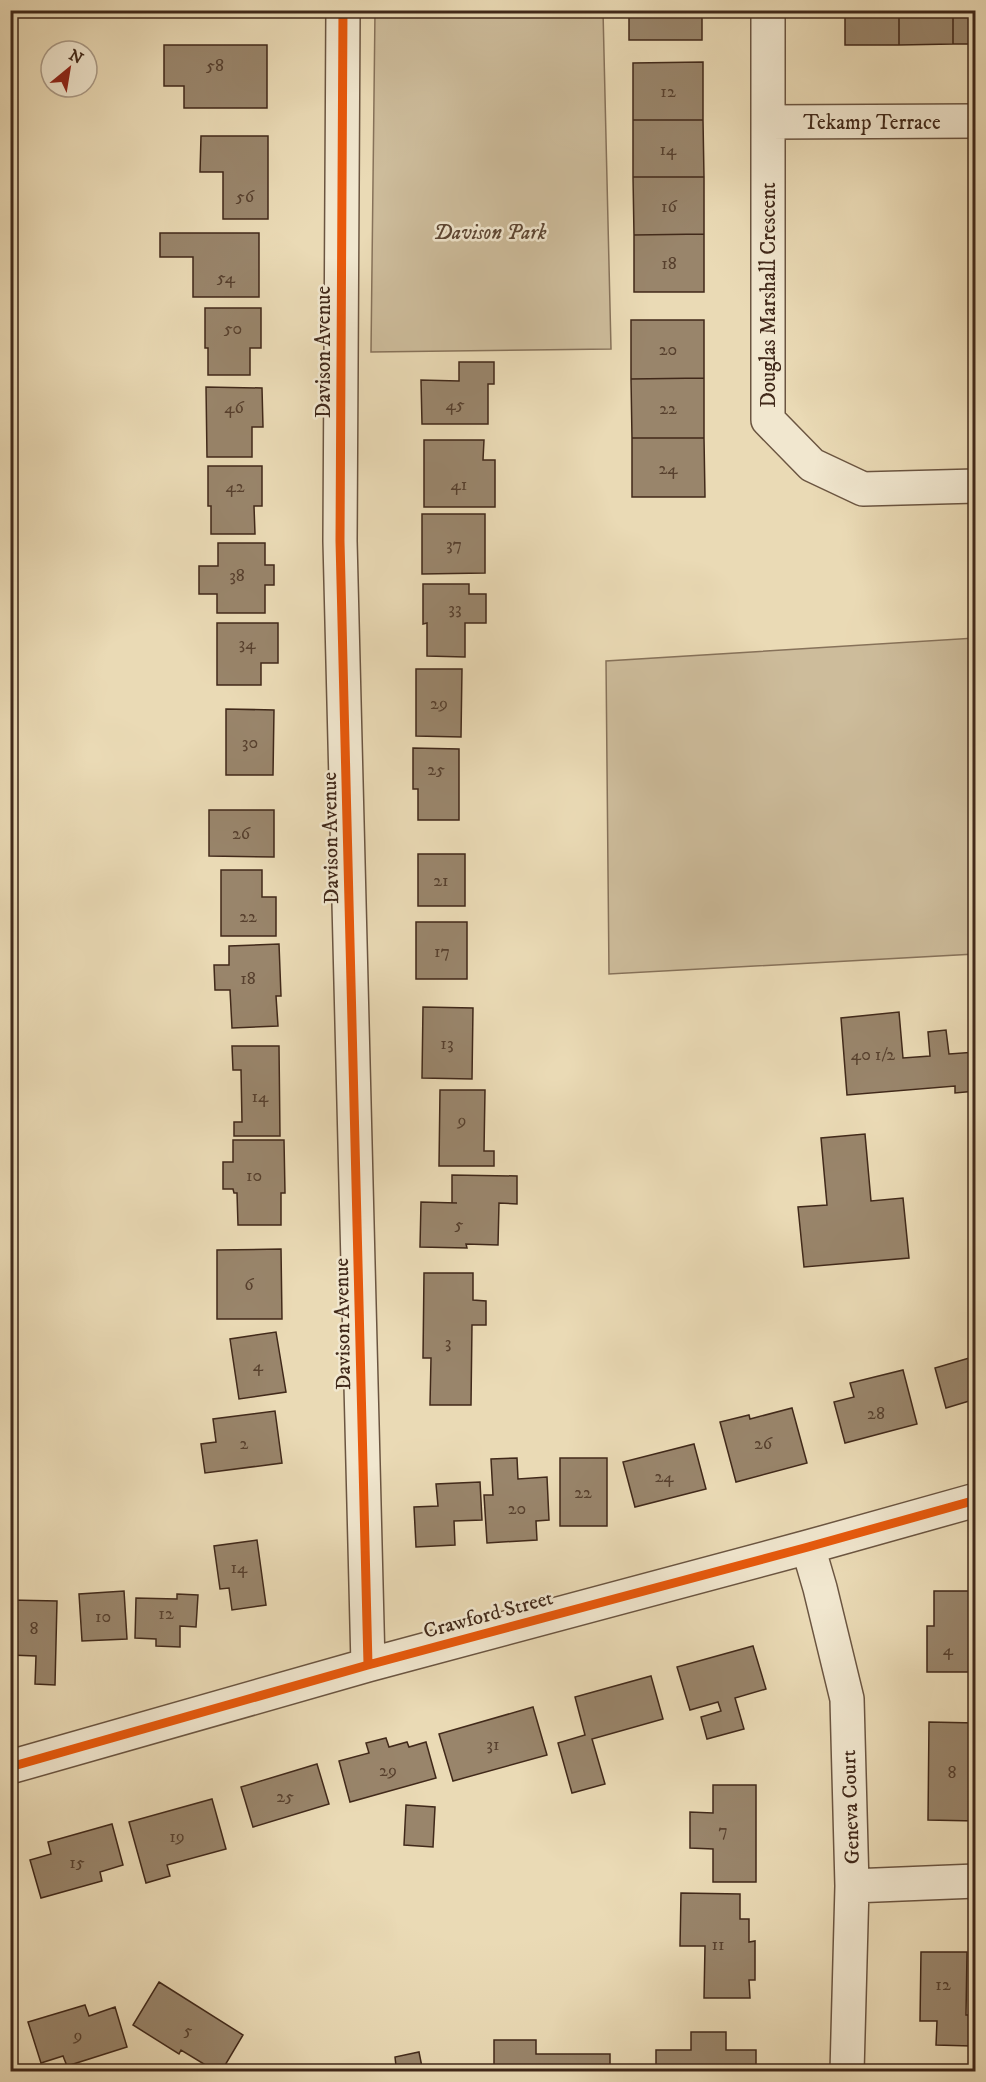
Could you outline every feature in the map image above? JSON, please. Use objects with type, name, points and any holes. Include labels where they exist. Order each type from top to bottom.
[{"type":"street","name":"Davison Avenue","points":[[343,10],[340,553],[368,1665]]},
{"type":"street","name":"Douglas Marshall Crescent","points":[[768,10],[768,420],[812,465],[863,489],[975,486]]},
{"type":"street","name":"Tekamp Terrace","points":[[769,123],[975,121]]},
{"type":"street","name":"Crawford Street","points":[[10,1767],[368,1665],[975,1500]]},
{"type":"street","name":"Geneva Court","points":[[808,1547],[847,1699],[852,1886],[847,2072]]},
{"type":"street","points":[[852,1886],[975,1881]]},
{"type":"green space","name":"Davison Park","points":[[375,11],[603,11],[611,349],[371,352]]},
{"type":"green space","points":[[975,638],[975,954],[609,974],[606,661]]},
{"type":"building","points":[[629,10],[702,10],[702,40],[629,40]]},
{"type":"building","points":[[845,10],[899,10],[899,45],[845,45]]},
{"type":"building","points":[[899,10],[953,10],[953,44],[899,45]]},
{"type":"building","points":[[953,10],[976,10],[976,44],[953,44]]},
{"type":"building","points":[[164,45],[267,45],[267,108],[184,108],[184,86],[164,86]]},
{"type":"building","points":[[703,62],[703,120],[633,120],[633,63]]},
{"type":"building","points":[[633,120],[703,120],[704,177],[633,177]]},
{"type":"building","points":[[201,136],[268,136],[268,219],[223,219],[223,172],[200,172]]},
{"type":"building","points":[[633,177],[704,177],[704,234],[634,235]]},
{"type":"building","points":[[160,233],[259,233],[259,297],[193,297],[193,257],[160,257]]},
{"type":"building","points":[[704,234],[704,292],[634,292],[634,235]]},
{"type":"building","points":[[205,308],[261,308],[261,348],[250,348],[250,375],[208,375]]},
{"type":"building","points":[[631,320],[704,320],[704,378],[631,379]]},
{"type":"building","points":[[459,362],[494,362],[494,384],[488,384],[488,424],[422,424],[421,380],[459,381]]},
{"type":"building","points":[[704,378],[704,438],[632,438],[631,379]]},
{"type":"building","points":[[206,387],[262,388],[263,427],[252,427],[252,457],[207,457]]},
{"type":"building","points":[[632,438],[704,438],[705,497],[632,497]]},
{"type":"building","points":[[424,440],[484,440],[483,460],[495,460],[495,507],[424,507]]},
{"type":"building","points":[[208,466],[262,466],[262,506],[254,506],[255,534],[211,534]]},
{"type":"building","points":[[422,514],[485,514],[485,573],[422,574]]},
{"type":"building","points":[[218,543],[265,543],[265,565],[274,565],[274,585],[265,585],[265,613],[217,613],[217,594],[199,594],[199,566],[218,566]]},
{"type":"building","points":[[423,584],[469,584],[469,594],[486,594],[486,623],[465,623],[465,657],[427,656],[427,623],[423,624]]},
{"type":"building","points":[[217,623],[278,623],[278,663],[261,663],[261,685],[217,685]]},
{"type":"building","points":[[416,669],[462,669],[461,737],[416,736]]},
{"type":"building","points":[[226,709],[274,710],[273,775],[226,775]]},
{"type":"building","points":[[413,748],[459,749],[459,820],[418,820],[418,789],[413,789]]},
{"type":"building","points":[[209,810],[274,810],[274,857],[209,856]]},
{"type":"building","points":[[418,854],[465,854],[465,906],[418,906]]},
{"type":"building","points":[[221,870],[262,870],[262,897],[276,897],[276,936],[221,936]]},
{"type":"building","points":[[416,922],[467,922],[467,979],[416,979]]},
{"type":"building","points":[[279,944],[281,996],[276,996],[278,1026],[232,1028],[230,990],[215,990],[214,965],[229,965],[229,946]]},
{"type":"building","points":[[423,1007],[473,1008],[472,1079],[422,1078]]},
{"type":"building","points":[[899,1012],[903,1058],[930,1056],[928,1032],[946,1030],[949,1054],[976,1052],[976,1091],[955,1093],[955,1086],[847,1095],[841,1018]]},
{"type":"building","points":[[232,1046],[279,1046],[280,1136],[234,1136],[234,1122],[242,1122],[241,1070],[233,1070]]},
{"type":"building","points":[[440,1090],[485,1090],[484,1151],[494,1151],[494,1166],[439,1166]]},
{"type":"building","points":[[865,1134],[871,1201],[903,1198],[909,1258],[804,1267],[798,1207],[827,1205],[821,1138]]},
{"type":"building","points":[[233,1140],[284,1140],[285,1193],[281,1193],[281,1225],[238,1225],[237,1193],[234,1193],[233,1189],[223,1189],[223,1162],[233,1162]]},
{"type":"building","points":[[452,1175],[517,1176],[517,1204],[499,1203],[498,1245],[466,1244],[467,1248],[420,1247],[421,1202],[452,1203]]},
{"type":"building","points":[[281,1249],[282,1319],[217,1319],[217,1250]]},
{"type":"building","points":[[424,1273],[473,1273],[473,1300],[486,1301],[486,1325],[472,1325],[471,1405],[430,1405],[431,1358],[423,1358]]},
{"type":"building","points":[[276,1332],[286,1392],[239,1399],[230,1339]]},
{"type":"building","points":[[976,1356],[976,1399],[946,1408],[935,1368]]},
{"type":"building","points":[[903,1370],[917,1424],[845,1443],[834,1402],[854,1397],[850,1383]]},
{"type":"building","points":[[792,1408],[807,1463],[736,1482],[720,1422],[749,1415],[750,1419]]},
{"type":"building","points":[[275,1411],[282,1463],[205,1473],[201,1444],[216,1442],[213,1419]]},
{"type":"building","points":[[694,1444],[706,1489],[635,1507],[623,1462]]},
{"type":"building","points":[[517,1458],[518,1479],[547,1477],[549,1520],[536,1521],[537,1540],[487,1543],[484,1495],[493,1495],[491,1459]]},
{"type":"building","points":[[560,1458],[607,1458],[607,1526],[560,1526]]},
{"type":"building","points":[[480,1482],[482,1520],[454,1521],[455,1545],[416,1547],[414,1507],[438,1506],[436,1484]]},
{"type":"building","points":[[257,1540],[266,1605],[232,1610],[229,1588],[220,1589],[214,1546]]},
{"type":"building","points":[[124,1591],[127,1639],[82,1641],[79,1594]]},
{"type":"building","points":[[934,1591],[970,1591],[969,1672],[927,1672],[927,1626],[934,1626]]},
{"type":"building","points":[[177,1594],[198,1595],[196,1627],[180,1626],[180,1647],[156,1646],[156,1639],[135,1638],[136,1598],[177,1599]]},
{"type":"building","points":[[10,1600],[57,1601],[55,1685],[35,1684],[36,1656],[10,1655]]},
{"type":"building","points":[[753,1646],[766,1689],[735,1698],[744,1729],[707,1739],[701,1717],[721,1711],[718,1702],[690,1710],[677,1667]]},
{"type":"building","points":[[651,1676],[663,1719],[592,1739],[605,1784],[572,1793],[558,1743],[585,1735],[575,1697]]},
{"type":"building","points":[[533,1707],[547,1755],[453,1781],[439,1734]]},
{"type":"building","points":[[929,1722],[976,1723],[976,1821],[928,1820]]},
{"type":"building","points":[[386,1738],[389,1747],[407,1742],[409,1747],[426,1742],[436,1778],[350,1802],[339,1761],[369,1753],[366,1743]]},
{"type":"building","points":[[317,1764],[329,1804],[253,1827],[241,1787]]},
{"type":"building","points":[[713,1785],[756,1785],[756,1882],[713,1882],[713,1849],[690,1848],[690,1812],[713,1813]]},
{"type":"building","points":[[212,1799],[226,1849],[167,1865],[170,1876],[146,1883],[129,1822]]},
{"type":"building","points":[[406,1805],[435,1807],[433,1847],[404,1845]]},
{"type":"building","points":[[112,1824],[123,1865],[100,1872],[102,1881],[41,1898],[30,1860],[51,1854],[48,1842]]},
{"type":"building","points":[[681,1893],[740,1894],[740,1919],[749,1919],[749,1942],[755,1941],[755,1980],[749,1980],[750,1998],[704,1998],[705,1946],[680,1946]]},
{"type":"building","points":[[921,1952],[967,1952],[966,2015],[972,2015],[971,2046],[936,2045],[937,2021],[920,2021]]},
{"type":"building","points":[[159,1982],[243,2035],[221,2072],[217,2072],[181,2050],[179,2054],[133,2025]]},
{"type":"building","points":[[85,2005],[89,2016],[115,2007],[127,2047],[67,2066],[63,2056],[41,2063],[28,2022]]},
{"type":"building","points":[[691,2032],[726,2032],[726,2050],[756,2050],[756,2072],[656,2072],[656,2050],[691,2050]]},
{"type":"building","points":[[494,2040],[536,2040],[536,2054],[610,2054],[610,2072],[494,2072]]},
{"type":"building","points":[[419,2052],[423,2072],[360,2072],[390,2065],[390,2067],[396,2066],[395,2057]]},
{"type":"cycle path","points":[[343,10],[340,541],[368,1665]]},
{"type":"cycle path","points":[[10,1767],[368,1665],[976,1500]]}]
